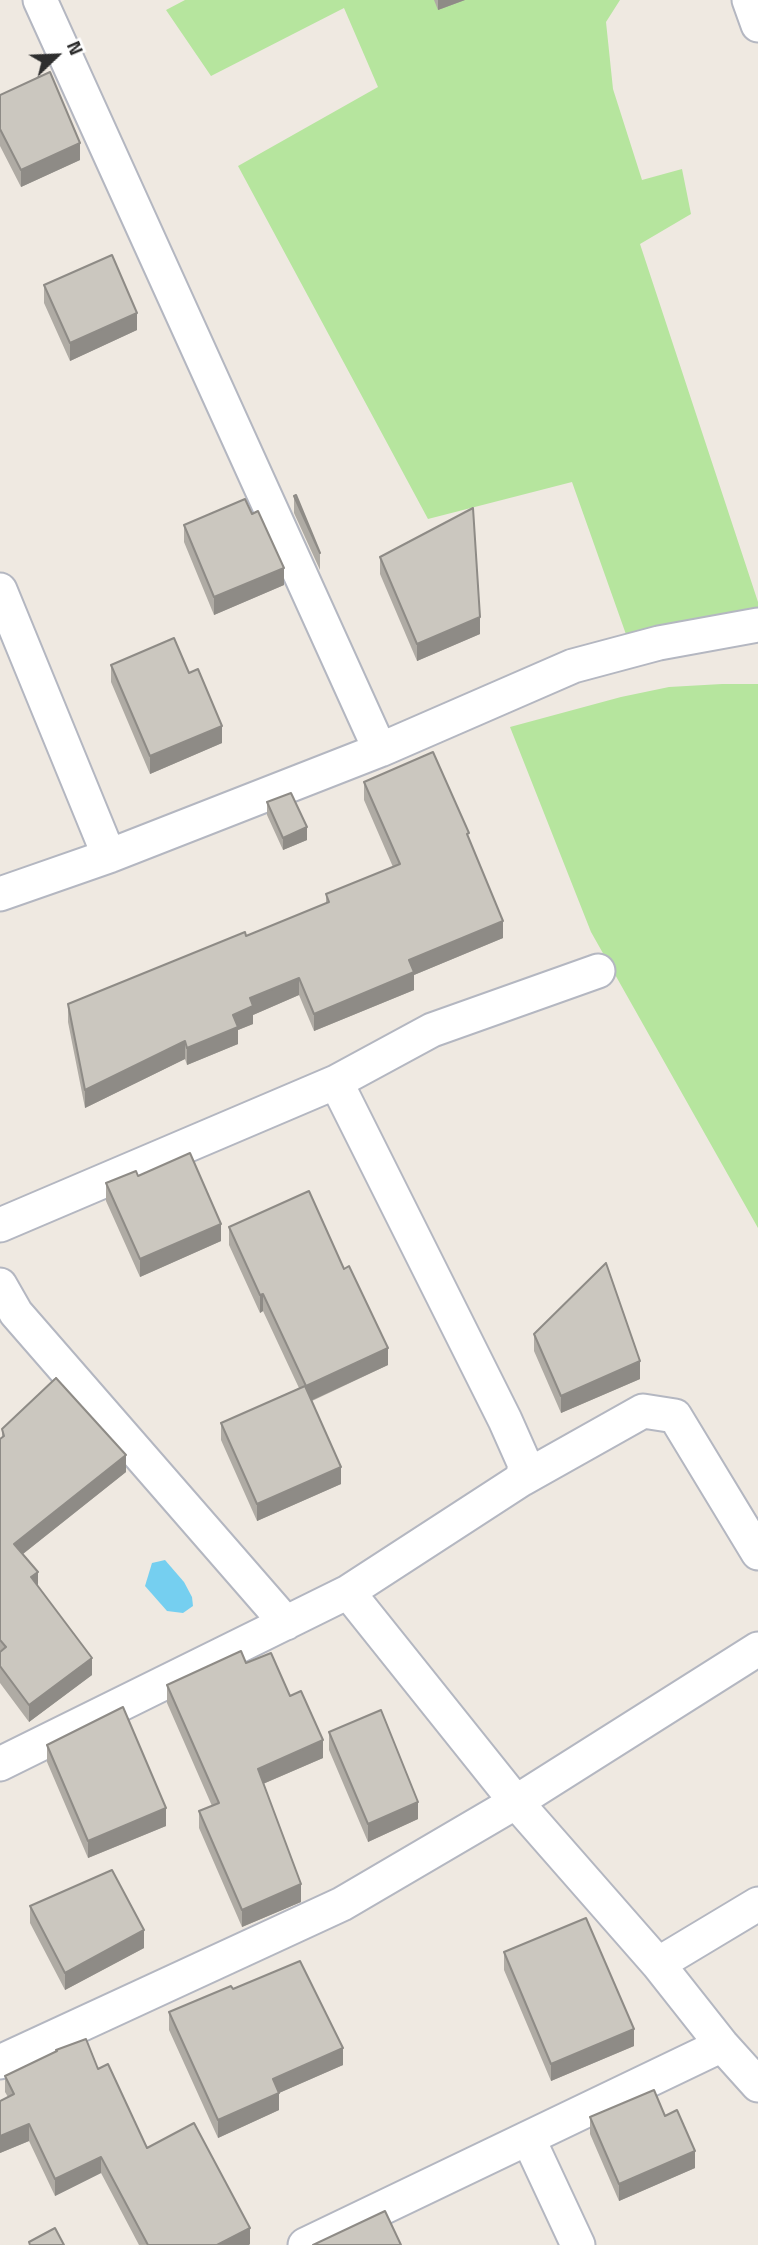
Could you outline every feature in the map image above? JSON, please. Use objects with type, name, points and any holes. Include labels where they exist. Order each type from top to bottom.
[{"type":"street","points":[[40,0],[380,750]]},
{"type":"street","points":[[749,0],[758,25]]},
{"type":"street","points":[[0,590],[109,856]]},
{"type":"street","points":[[0,894],[109,856],[380,750],[573,666],[659,643],[758,625]]},
{"type":"street","points":[[0,1225],[336,1082],[432,1030],[598,971]]},
{"type":"street","points":[[336,1082],[505,1419],[525,1465],[522,1479]]},
{"type":"street","points":[[0,1285],[16,1313],[286,1623]]},
{"type":"street","points":[[4,1755],[348,1592],[522,1479],[643,1411],[675,1416],[758,1553]]},
{"type":"street","points":[[348,1592],[516,1802],[758,2085]]},
{"type":"street","points":[[0,2062],[342,1904],[516,1802],[758,1650]]},
{"type":"street","points":[[657,1964],[758,1903]]},
{"type":"street","points":[[305,2245],[722,2046]]},
{"type":"street","points":[[529,2140],[578,2245]]},
{"type":"green space","points":[[185,0],[620,0],[606,22],[613,89],[642,180],[682,169],[691,214],[640,244],[758,602],[758,615],[628,640],[572,482],[428,519],[238,166],[378,87],[344,8],[211,76],[166,10]]},
{"type":"green space","points":[[758,684],[758,1228],[591,932],[510,727],[669,687]]},
{"type":"water","points":[[165,1560],[184,1582],[192,1597],[193,1606],[183,1613],[167,1611],[145,1586],[152,1563]]},
{"type":"building","points":[[50,72],[80,143],[21,170],[0,129],[0,95]]},
{"type":"building","points":[[112,255],[137,313],[70,343],[44,285]]},
{"type":"building","points":[[296,495],[320,553],[294,496]]},
{"type":"building","points":[[245,499],[252,514],[258,511],[284,568],[214,597],[184,525]]},
{"type":"building","points":[[473,508],[480,617],[417,644],[380,557]]},
{"type":"building","points":[[174,638],[189,673],[198,669],[222,726],[150,756],[111,665]]},
{"type":"building","points":[[433,752],[469,833],[467,834],[503,921],[409,960],[414,972],[314,1014],[299,978],[250,998],[253,1006],[233,1015],[238,1027],[187,1048],[185,1041],[85,1090],[68,1004],[245,932],[246,936],[329,902],[326,894],[400,864],[364,782]]},
{"type":"building","points":[[291,793],[307,827],[283,838],[267,802]]},
{"type":"building","points":[[190,1153],[221,1224],[140,1259],[106,1183],[136,1171],[138,1176]]},
{"type":"building","points":[[309,1191],[344,1269],[349,1266],[388,1348],[306,1386],[229,1227]]},
{"type":"building","points":[[606,1263],[640,1361],[561,1396],[534,1334]]},
{"type":"building","points":[[56,1378],[126,1455],[14,1544],[38,1572],[31,1577],[92,1658],[29,1705],[0,1666],[0,1652],[6,1647],[0,1640],[0,1439],[4,1436],[2,1429]]},
{"type":"building","points":[[305,1386],[341,1467],[257,1504],[221,1423]]},
{"type":"building","points":[[241,1651],[246,1663],[271,1653],[290,1696],[301,1691],[323,1740],[258,1769],[301,1884],[242,1910],[199,1811],[219,1803],[167,1685]]},
{"type":"building","points":[[123,1707],[166,1808],[88,1841],[47,1745]]},
{"type":"building","points":[[381,1710],[418,1802],[368,1824],[329,1732]]},
{"type":"building","points":[[112,1870],[144,1930],[65,1973],[30,1906]]},
{"type":"building","points":[[586,1918],[634,2029],[551,2064],[504,1952]]},
{"type":"building","points":[[300,1961],[343,2048],[273,2079],[279,2093],[218,2120],[169,2012]]},
{"type":"building","points":[[86,2039],[98,2069],[108,2064],[147,2148],[194,2123],[250,2228],[217,2245],[148,2245],[101,2157],[55,2179],[29,2124],[0,2136],[0,2101],[14,2094],[5,2076],[56,2050]]},
{"type":"building","points":[[654,2090],[665,2116],[677,2110],[695,2151],[619,2184],[590,2117]]},
{"type":"building","points":[[385,2211],[401,2245],[313,2245]]},
{"type":"building","points":[[55,2228],[64,2245],[30,2245],[29,2242]]}]
